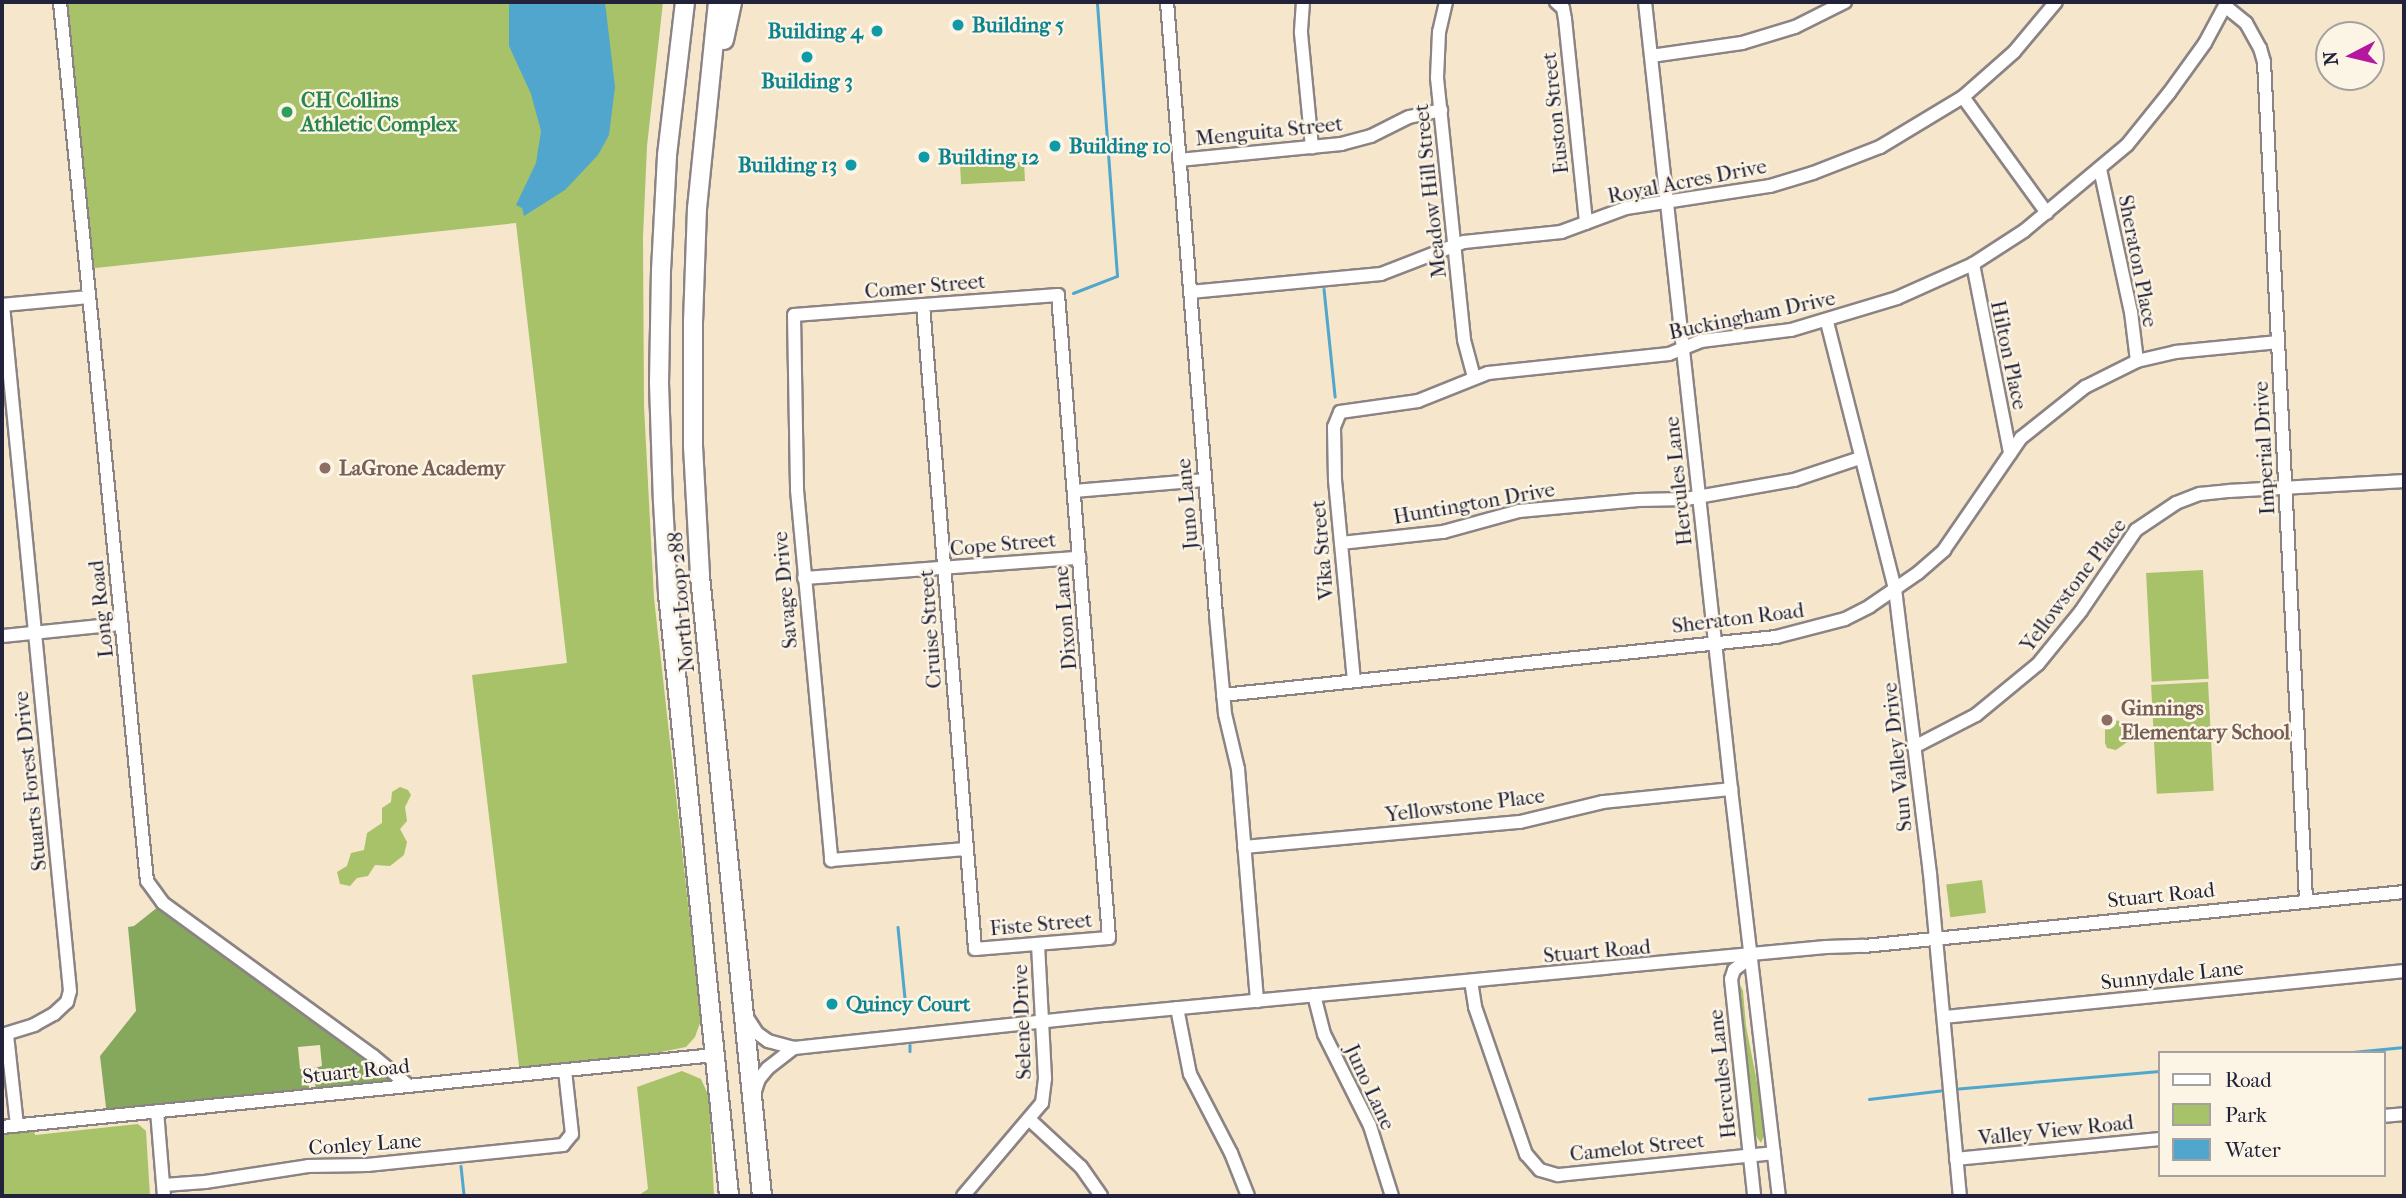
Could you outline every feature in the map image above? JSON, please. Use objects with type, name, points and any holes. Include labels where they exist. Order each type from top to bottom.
[{"type":"highway","name":"North Loop 288","points":[[683,2],[667,156],[661,271],[663,488],[668,594],[729,1196]]},
{"type":"highway","name":"North Loop 288","points":[[718,2],[701,157],[693,321],[696,510],[762,1196]]},
{"type":"highway","points":[[701,157],[732,2]]},
{"type":"street","name":"Long Road","points":[[60,2],[146,877],[152,892],[163,903],[373,1056],[408,1085]]},
{"type":"street","name":"Juno Lane","points":[[1167,2],[1223,695],[1226,723],[1237,759],[1257,1001]]},
{"type":"street","points":[[1303,2],[1301,33],[1312,147]]},
{"type":"street","name":"Meadow Hill Street","points":[[1446,2],[1437,48],[1441,110],[1464,340],[1474,377]]},
{"type":"street","name":"Euston Street","points":[[1556,2],[1563,8],[1565,19],[1586,223]]},
{"type":"street","name":"Hercules Lane","points":[[1645,2],[1731,789],[1779,1196]]},
{"type":"street","points":[[1651,56],[1742,43],[1796,27],[1845,2]]},
{"type":"street","name":"Royal Acres Drive","points":[[1190,292],[1381,274],[1454,245],[1561,232],[1626,208],[1770,186],[1814,173],[1880,147],[1963,97],[2014,52],[2056,2]]},
{"type":"street","name":"Buckingham Drive","points":[[1337,416],[1348,409],[1418,401],[1474,377],[1508,369],[1669,354],[1702,341],[1791,330],[1827,322],[1897,298],[1973,264],[2047,213],[2127,145],[2169,93],[2226,4]]},
{"type":"street","name":"Imperial Drive","points":[[2226,4],[2246,23],[2260,48],[2264,62],[2306,901]]},
{"type":"street","points":[[1963,97],[2047,213]]},
{"type":"street","name":"Menguita Street","points":[[1179,160],[1356,141],[1409,117],[1441,110]]},
{"type":"street","name":"Sheraton Place","points":[[2100,169],[2131,312],[2137,361]]},
{"type":"street","name":"Hilton Place","points":[[1973,264],[2010,453]]},
{"type":"street","name":"Comer Street","points":[[794,315],[1058,295]]},
{"type":"street","name":"Dixon Lane","points":[[1058,295],[1110,938]]},
{"type":"street","points":[[2,305],[89,297]]},
{"type":"street","name":"Stuarts Forest Drive","points":[[2,305],[70,992],[67,1002],[46,1020],[4,1035]]},
{"type":"street","name":"Cruise Street","points":[[923,305],[975,949]]},
{"type":"street","name":"Savage Drive","points":[[794,315],[797,490],[831,860],[966,849]]},
{"type":"street","name":"Sun Valley Drive","points":[[1827,322],[1895,589],[1936,939],[1960,1196]]},
{"type":"street","name":"Sheraton Road","points":[[1223,695],[1776,637],[1813,629],[1853,615],[1895,589],[1944,550],[1971,516],[2010,453],[2030,428],[2062,402],[2107,374],[2137,361],[2176,352],[2278,342]]},
{"type":"street","name":"Vika Street","points":[[1337,416],[1334,427],[1335,480],[1354,681]]},
{"type":"street","name":"Huntington Drive","points":[[1341,543],[1443,533],[1519,511],[1699,496],[1794,480],[1860,458]]},
{"type":"street","points":[[1074,491],[1204,480]]},
{"type":"street","name":"Yellowstone Place","points":[[1914,747],[1976,715],[2038,664],[2081,611],[2126,543],[2151,517],[2200,494],[2404,481]]},
{"type":"street","name":"Cope Street","points":[[803,578],[1079,558]]},
{"type":"street","points":[[2,636],[121,624]]},
{"type":"street","name":"Yellowstone Place","points":[[1244,847],[1520,822],[1613,800],[1731,789]]},
{"type":"street","name":"Stuart Road","points":[[744,1012],[757,1033],[768,1041],[794,1048],[1042,1021],[1751,957],[2404,892]]},
{"type":"street","name":"Fiste Street","points":[[975,949],[1110,938]]},
{"type":"street","name":"Selene Drive","points":[[963,1196],[1042,1104],[1045,1078],[1038,944]]},
{"type":"street","name":"Hercules Lane","points":[[1751,957],[1734,970],[1731,979],[1754,1196]]},
{"type":"street","name":"Sunnydale Lane","points":[[1944,1017],[2404,971]]},
{"type":"street","name":"Camelot Street","points":[[1471,981],[1475,1007],[1526,1154],[1540,1170],[1558,1175],[1774,1153]]},
{"type":"street","name":"Juno Lane","points":[[1314,995],[1324,1034],[1370,1126],[1392,1196]]},
{"type":"street","points":[[1177,1009],[1190,1074],[1231,1153],[1248,1196]]},
{"type":"street","points":[[4,1035],[17,1125]]},
{"type":"street","points":[[753,1098],[759,1079],[768,1068],[794,1048]]},
{"type":"street","name":"Stuart Road","points":[[2,1127],[715,1055]]},
{"type":"street","name":"Conley Lane","points":[[164,1191],[205,1182],[308,1167],[367,1165],[551,1147],[568,1142],[572,1128],[565,1071]]},
{"type":"street","points":[[158,1111],[164,1191]]},
{"type":"street","points":[[2385,1116],[2404,1114]]},
{"type":"street","points":[[1030,1120],[1081,1167],[1101,1196]]},
{"type":"street","name":"Valley View Road","points":[[1956,1159],[2158,1139]]},
{"type":"green space","points":[[60,2],[663,2],[647,146],[643,237],[644,406],[654,598],[701,1020],[695,1037],[686,1047],[565,1071],[520,1074],[472,675],[567,663],[516,223],[86,269]]},
{"type":"green space","points":[[1024,162],[1025,181],[961,184],[960,165]]},
{"type":"green space","points":[[2203,570],[2209,679],[2152,682],[2146,573]]},
{"type":"green space","points":[[2208,682],[2214,791],[2157,794],[2151,685]]},
{"type":"green space","points":[[2113,718],[2133,729],[2130,740],[2116,750],[2107,748],[2105,743],[2105,723]]},
{"type":"green space","points":[[400,787],[408,790],[411,795],[405,807],[407,821],[400,829],[407,842],[404,855],[390,866],[375,865],[368,876],[357,878],[350,886],[340,884],[337,872],[347,866],[351,853],[364,850],[367,833],[382,823],[382,808],[391,802],[392,792]]},
{"type":"green space","points":[[1982,880],[1986,913],[1950,917],[1946,884]]},
{"type":"green space","points":[[163,903],[408,1085],[316,1094],[314,1068],[322,1066],[320,1045],[298,1047],[300,1069],[307,1069],[310,1095],[107,1116],[100,1056],[136,1011],[128,927],[134,926]]},
{"type":"green space","points":[[1739,982],[1743,991],[1746,1026],[1764,1118],[1765,1133],[1761,1143],[1756,1136],[1735,1000]]},
{"type":"green space","points":[[682,1071],[701,1079],[709,1097],[714,1196],[638,1196],[648,1189],[637,1087]]},
{"type":"green space","points":[[33,1123],[35,1135],[138,1124],[146,1131],[150,1196],[2,1196],[2,1127]]},
{"type":"water","points":[[509,2],[605,2],[615,87],[609,135],[598,155],[565,190],[524,216],[522,208],[516,205],[536,163],[541,131],[531,94],[509,46]]},
{"type":"waterway","points":[[1073,293],[1117,276],[1097,2]]},
{"type":"waterway","points":[[1324,289],[1335,396]]},
{"type":"waterway","points":[[898,927],[906,1009]]},
{"type":"waterway","points":[[910,1045],[910,1051]]},
{"type":"waterway","points":[[2363,1051],[2404,1047]]},
{"type":"waterway","points":[[1953,1089],[2158,1071]]},
{"type":"waterway","points":[[1869,1099],[1946,1090]]},
{"type":"waterway","points":[[461,1166],[464,1196]]},
{"type":"place","name":"Building 5","points":[[958,25]]},
{"type":"place","name":"Building 4","points":[[877,31]]},
{"type":"place","name":"Building 3","points":[[807,57]]},
{"type":"place","name":"CH Collins Athletic Complex","points":[[287,112]]},
{"type":"place","name":"Building 10","points":[[1055,146]]},
{"type":"place","name":"Building 12","points":[[924,157]]},
{"type":"place","name":"Building 13","points":[[851,165]]},
{"type":"place","name":"LaGrone Academy","points":[[325,468]]},
{"type":"place","name":"Ginnings Elementary School","points":[[2107,720]]},
{"type":"place","name":"Quincy Court","points":[[832,1004]]}]
